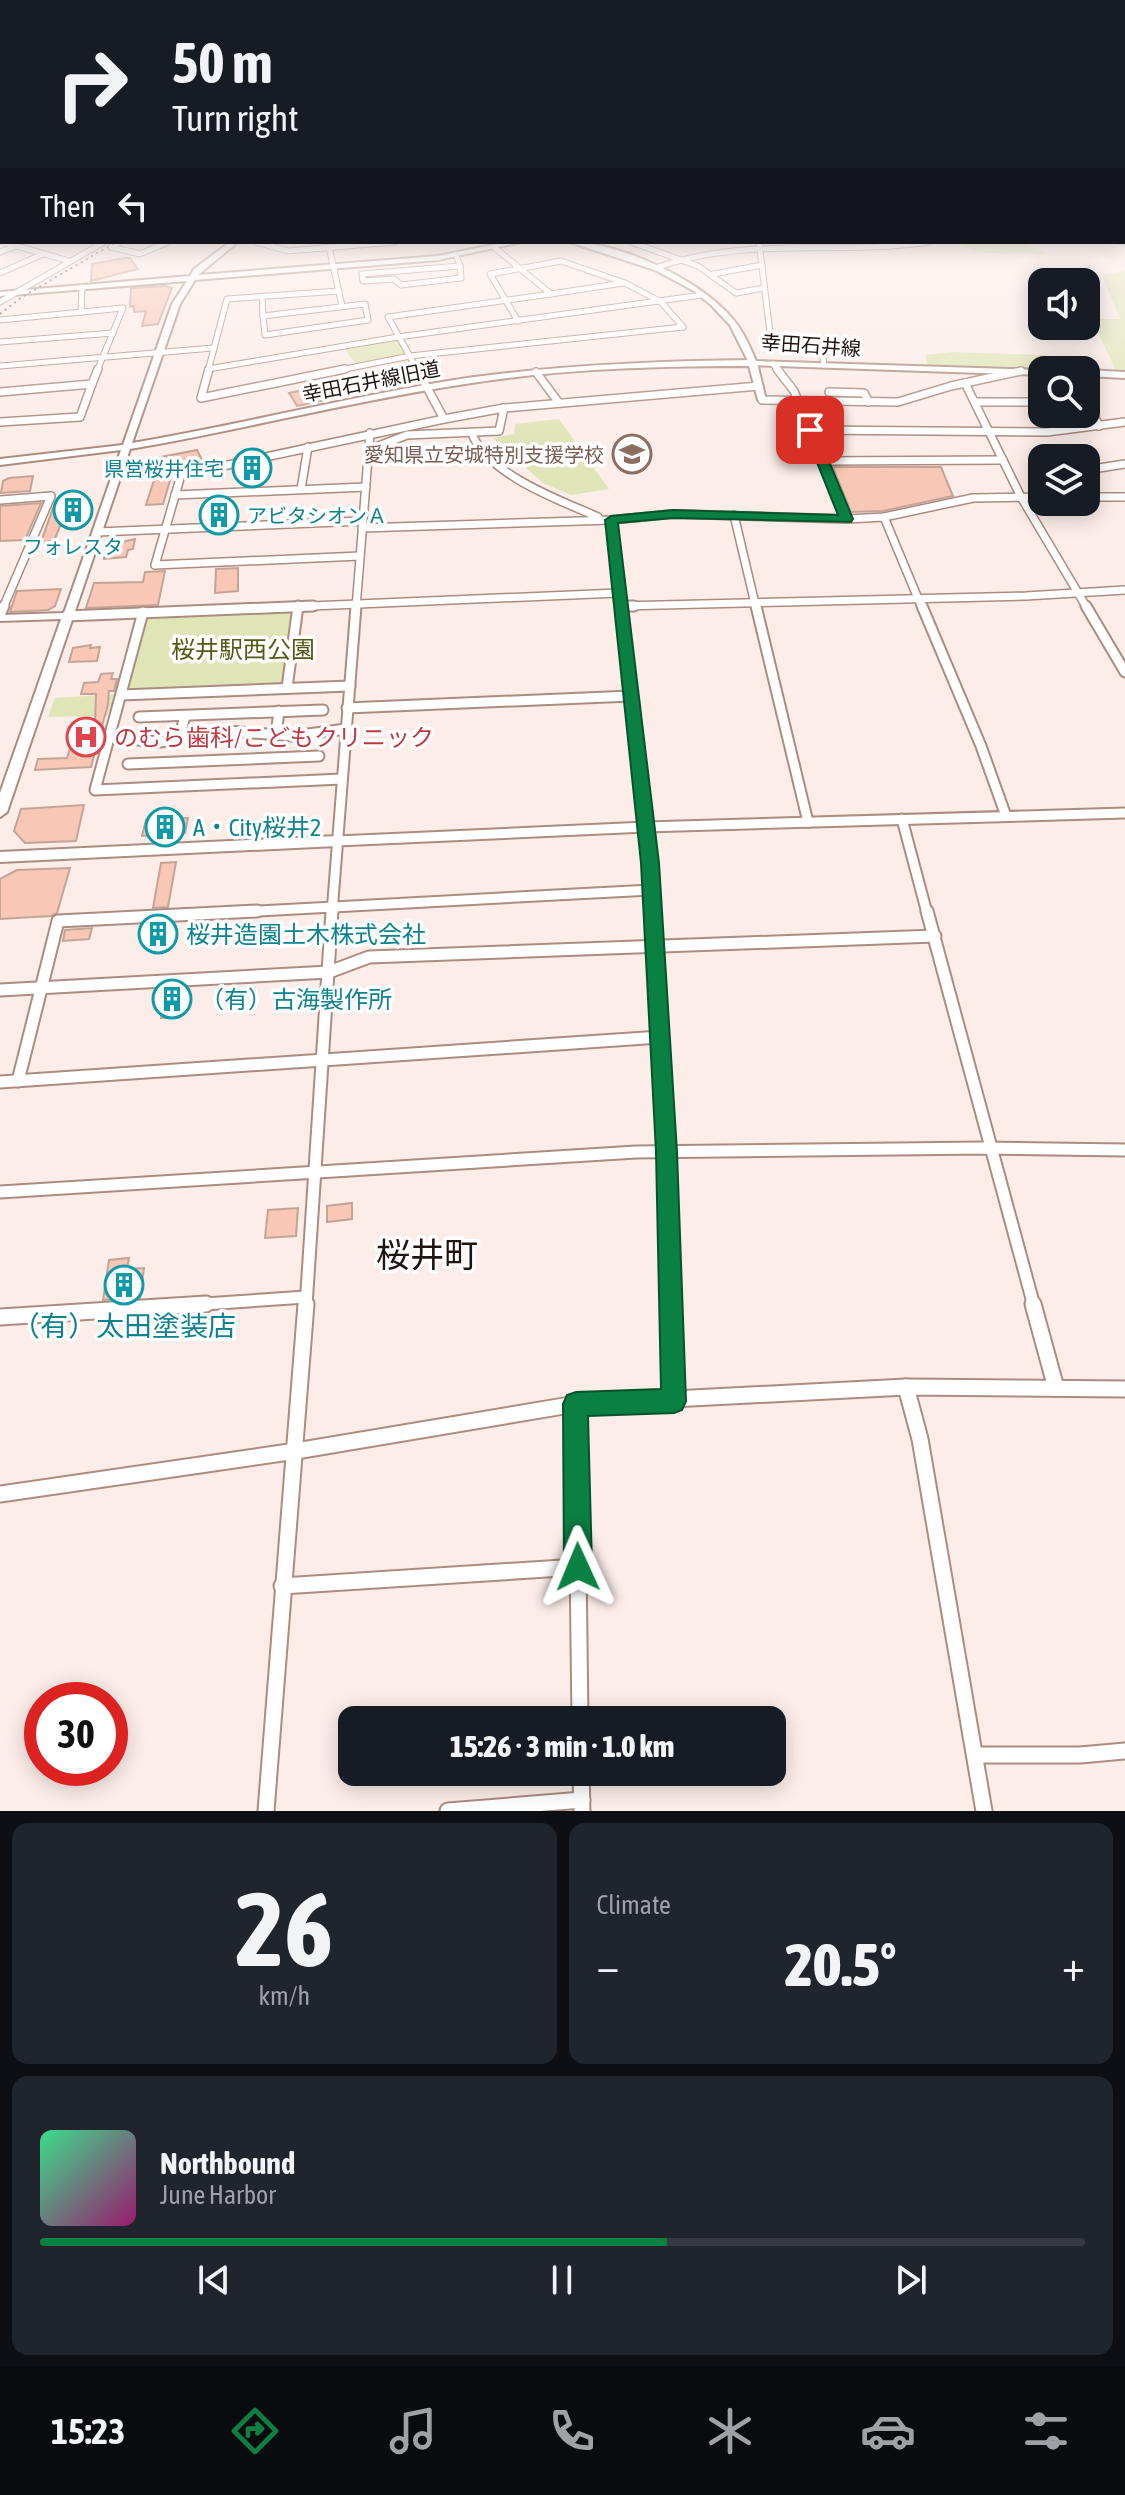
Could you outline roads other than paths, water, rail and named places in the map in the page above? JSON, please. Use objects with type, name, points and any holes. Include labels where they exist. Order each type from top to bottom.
[{"type":"street","points":[[0,302],[51,272]]},
{"type":"street","points":[[0,812],[176,304],[197,272]]},
{"type":"street","points":[[0,294],[275,272]]},
{"type":"street","points":[[335,272],[342,306]]},
{"type":"street","points":[[392,272],[362,274],[363,281],[394,279],[401,285],[461,278],[460,272]]},
{"type":"street","points":[[502,272],[490,274],[518,321]]},
{"type":"street","points":[[524,272],[551,294]]},
{"type":"street","points":[[339,291],[227,299],[201,398],[410,356],[683,327],[661,302],[625,283],[592,272]]},
{"type":"street","name":"幸田石井線","points":[[661,272],[702,295],[727,317],[753,363],[1028,371]]},
{"type":"street","points":[[709,272],[736,293],[764,288]]},
{"type":"street","points":[[713,274],[727,272]]},
{"type":"street","points":[[763,272],[771,341],[821,346],[824,365]]},
{"type":"street","points":[[444,419],[388,317],[625,283]]},
{"type":"street","points":[[81,312],[82,287]]},
{"type":"street","points":[[208,369],[398,337],[702,295]]},
{"type":"street","points":[[262,297],[263,316],[265,335],[368,320],[365,304],[263,316]]},
{"type":"street","points":[[0,320],[123,308],[80,417],[0,422]]},
{"type":"street","points":[[0,342],[113,333]]},
{"type":"street","points":[[0,366],[213,348]]},
{"type":"street","points":[[753,363],[762,400],[799,402],[898,402],[1021,371]]},
{"type":"street","name":"幸田石井線旧道","points":[[0,462],[126,448],[427,387],[536,372],[638,365],[753,363]]},
{"type":"street","points":[[773,364],[799,402],[847,519]]},
{"type":"street","points":[[536,372],[559,403]]},
{"type":"street","points":[[1100,374],[1125,375]]},
{"type":"street","points":[[965,383],[1021,497],[1125,672]]},
{"type":"street","points":[[0,392],[92,384]]},
{"type":"street","points":[[360,556],[155,565],[181,475],[370,433],[504,408],[759,386]]},
{"type":"street","points":[[829,392],[864,393],[869,402]]},
{"type":"street","points":[[975,402],[1028,402]]},
{"type":"street","points":[[368,450],[407,435],[499,431],[504,408]]},
{"type":"street","points":[[1100,426],[1125,422]]},
{"type":"street","points":[[810,430],[1047,432],[1082,428]]},
{"type":"street","points":[[266,1811],[282,1586],[296,1451],[321,1061],[370,433]]},
{"type":"street","points":[[472,434],[477,446],[527,487],[607,519]]},
{"type":"street","points":[[301,489],[308,447]]},
{"type":"street","points":[[822,461],[1003,460]]},
{"type":"street","points":[[1100,468],[1125,464]]},
{"type":"street","points":[[175,495],[366,487]]},
{"type":"street","points":[[0,500],[51,496],[0,617],[618,593]]},
{"type":"street","points":[[97,532],[607,519],[673,514],[847,519],[884,517],[973,498],[1028,497]]},
{"type":"street","points":[[1100,497],[1125,497]]},
{"type":"street","points":[[734,515],[808,822]]},
{"type":"street","points":[[884,517],[981,746],[1006,816]]},
{"type":"street","points":[[607,519],[621,606],[651,890],[667,1152],[674,1401]]},
{"type":"street","points":[[621,606],[918,599],[1125,590]]},
{"type":"street","points":[[287,688],[298,606]]},
{"type":"street","points":[[143,612],[95,790],[342,779]]},
{"type":"street","points":[[121,695],[350,686]]},
{"type":"street","points":[[347,708],[631,696]]},
{"type":"street","points":[[139,717],[323,710]]},
{"type":"street","points":[[276,735],[279,711]]},
{"type":"street","points":[[179,739],[185,716]]},
{"type":"street","points":[[108,737],[160,742],[228,731],[293,736],[346,729]]},
{"type":"street","points":[[290,758],[293,736]]},
{"type":"street","points":[[155,764],[160,742]]},
{"type":"street","points":[[128,764],[319,756]]},
{"type":"street","points":[[0,857],[646,827],[1125,813]]},
{"type":"street","points":[[902,819],[1056,1388]]},
{"type":"street","points":[[18,1081],[58,921],[334,904],[651,890]]},
{"type":"street","points":[[0,990],[329,972],[369,957],[935,936]]},
{"type":"street","points":[[0,1082],[660,1037]]},
{"type":"street","points":[[0,1192],[667,1152],[1125,1150]]},
{"type":"street","points":[[0,1317],[306,1297]]},
{"type":"street","points":[[906,1387],[920,1439],[984,1811]]},
{"type":"street","points":[[0,1494],[296,1451],[576,1404],[906,1387],[1125,1389]]},
{"type":"street","points":[[576,1404],[580,1706]]},
{"type":"street","points":[[282,1586],[578,1567]]},
{"type":"street","points":[[975,1755],[1080,1755],[1125,1751]]},
{"type":"street","points":[[448,1811],[582,1805]]},
{"type":"railway","points":[[0,314],[66,272]]},
{"type":"place","name":"愛知県立安城特別支援学校","points":[[632,454]]},
{"type":"place","name":"県営桜井住宅","points":[[252,468]]},
{"type":"place","name":"フォレスタ","points":[[73,510]]},
{"type":"place","name":"アビタシオンＡ","points":[[219,515]]},
{"type":"place","name":"のむら歯科/こどもクリニック","points":[[86,737]]},
{"type":"place","name":"A・City桜井2","points":[[165,827]]},
{"type":"place","name":"桜井造園土木株式会社","points":[[158,934]]},
{"type":"place","name":"（有）古海製作所","points":[[172,999]]},
{"type":"place","name":"（有）太田塗装店","points":[[124,1285]]},
{"type":"district","name":"桜井町","points":[[427,1254]]},
{"type":"park label","name":"桜井駅西公園","points":[[243,649]]}]
